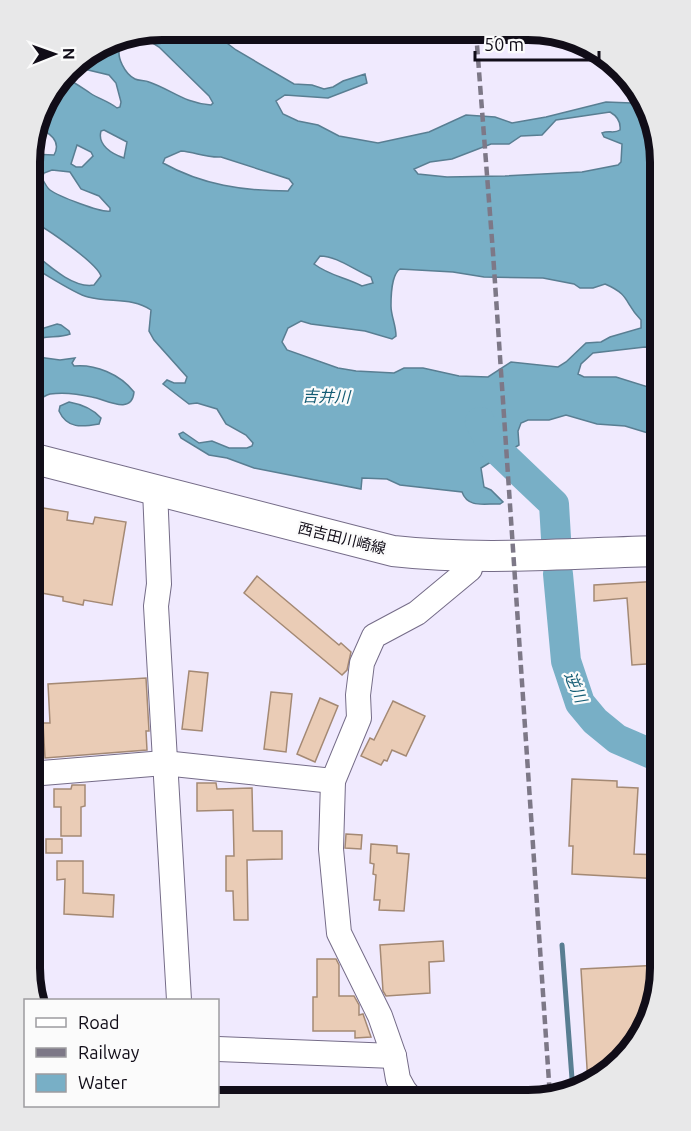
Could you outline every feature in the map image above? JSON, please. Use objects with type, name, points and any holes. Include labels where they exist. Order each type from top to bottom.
[{"type":"main road","name":"西吉田川崎線","points":[[40,460],[393,551],[514,557],[651,551]]},
{"type":"street","points":[[155,490],[159,584],[156,606],[179,999]]},
{"type":"street","points":[[405,1090],[399,1079],[394,1056],[380,1016],[339,933],[331,849],[333,781],[359,718],[358,695],[362,663],[374,636],[426,607],[470,569],[472,556]]},
{"type":"street","points":[[40,773],[164,763],[333,781]]},
{"type":"street","points":[[219,1049],[394,1056]]},
{"type":"water","name":"吉井川","points":[[224,41],[294,84],[312,85],[324,89],[365,74],[367,83],[328,98],[285,95],[276,101],[283,114],[298,121],[318,125],[339,136],[378,143],[429,132],[466,115],[495,117],[512,123],[606,102],[634,103],[644,123],[651,162],[651,348],[593,353],[581,364],[578,374],[584,377],[616,377],[651,388],[651,434],[625,426],[597,424],[566,415],[549,420],[528,420],[521,423],[518,431],[519,445],[481,468],[484,487],[491,490],[503,502],[500,504],[473,503],[462,492],[400,485],[387,479],[362,478],[361,489],[254,468],[227,458],[209,455],[181,438],[179,434],[183,432],[199,443],[212,441],[229,448],[247,448],[253,443],[246,435],[226,424],[217,409],[197,403],[189,404],[163,384],[167,380],[174,383],[185,383],[187,377],[154,340],[149,331],[151,310],[136,303],[96,299],[82,295],[40,271],[40,259],[52,269],[78,283],[94,285],[101,276],[81,254],[40,226],[40,162],[41,154],[54,155],[56,150],[55,141],[45,131],[57,101],[69,84],[76,84],[117,108],[120,107],[121,102],[116,83],[109,75],[84,69],[101,57],[120,48],[122,65],[135,79],[147,81],[193,102],[211,105],[213,103],[209,96],[159,47],[150,42]],"holes":[[[610,112],[618,120],[620,130],[602,133],[604,137],[622,144],[621,162],[618,165],[582,172],[505,176],[447,177],[418,174],[414,169],[430,162],[452,159],[491,144],[509,144],[521,136],[542,135],[556,120]],[[104,130],[127,142],[124,158],[103,145],[100,136],[101,131]],[[77,145],[91,152],[93,156],[82,167],[71,164]],[[181,151],[221,157],[289,179],[293,184],[288,191],[255,190],[208,182],[163,163],[165,158]],[[52,170],[70,172],[81,189],[99,196],[110,211],[89,207],[49,189],[42,178],[44,173]],[[320,256],[333,258],[346,264],[371,277],[373,283],[362,286],[320,268],[314,264]],[[400,269],[453,272],[484,277],[543,278],[574,284],[580,288],[593,288],[605,284],[623,296],[641,320],[641,328],[601,342],[586,343],[558,367],[511,362],[488,377],[459,376],[423,368],[404,368],[394,373],[356,371],[338,368],[287,350],[282,342],[288,328],[301,321],[365,331],[392,339],[396,336],[391,306],[392,286]]]},
{"type":"water","points":[[57,324],[70,334],[40,338],[41,329]]},
{"type":"water","points":[[40,357],[60,360],[75,358],[72,363],[74,366],[99,369],[114,375],[134,392],[132,399],[123,405],[66,393],[44,396],[40,399]]},
{"type":"water","points":[[69,402],[94,412],[101,418],[99,424],[81,426],[66,421],[59,411],[60,406]]},
{"type":"building","points":[[40,507],[68,512],[67,520],[93,524],[95,517],[126,522],[112,605],[84,600],[83,605],[63,601],[63,597],[40,593]]},
{"type":"building","points":[[257,576],[339,645],[341,643],[351,652],[347,670],[342,675],[244,593]]},
{"type":"building","points":[[650,582],[650,664],[632,665],[627,598],[594,601],[594,585]]},
{"type":"building","points":[[189,671],[208,673],[202,731],[182,729]]},
{"type":"building","points":[[146,678],[149,731],[146,731],[147,750],[45,758],[43,723],[50,723],[48,684]]},
{"type":"building","points":[[271,692],[292,694],[286,752],[264,749]]},
{"type":"building","points":[[320,698],[338,706],[315,762],[297,754]]},
{"type":"building","points":[[393,701],[425,716],[406,756],[392,750],[387,761],[384,760],[381,765],[361,756],[370,738],[374,740]]},
{"type":"building","points":[[572,779],[617,781],[617,787],[638,788],[634,854],[650,855],[650,878],[572,874],[573,846],[569,846]]},
{"type":"building","points":[[197,783],[216,783],[217,789],[252,788],[253,831],[282,831],[282,859],[247,860],[248,920],[234,920],[233,891],[226,891],[226,856],[234,856],[233,810],[197,811]]},
{"type":"building","points":[[72,785],[85,785],[85,806],[81,807],[81,836],[61,836],[61,807],[54,807],[54,789],[71,789]]},
{"type":"building","points":[[346,834],[362,835],[361,849],[345,848]]},
{"type":"building","points":[[46,839],[62,839],[62,853],[46,853]]},
{"type":"building","points":[[371,844],[397,846],[397,853],[409,854],[404,911],[379,910],[380,900],[374,900],[376,875],[373,874],[374,864],[370,863]]},
{"type":"building","points":[[57,861],[83,861],[83,893],[114,895],[113,917],[64,914],[65,879],[57,880]]},
{"type":"building","points":[[443,941],[444,961],[429,962],[430,993],[386,996],[383,991],[380,945]]},
{"type":"building","points":[[317,959],[336,959],[339,965],[339,996],[354,996],[359,1005],[359,1015],[363,1014],[371,1037],[355,1038],[355,1031],[313,1031],[313,997],[317,997]]},
{"type":"building","points":[[650,966],[648,992],[634,1030],[615,1055],[587,1075],[581,969]]},
{"type":"waterway","name":"逆川","points":[[480,422],[493,446],[554,504],[556,538]]},
{"type":"waterway","name":"逆川","points":[[558,574],[566,661],[580,703],[595,721],[617,739],[650,753]]},
{"type":"waterway","points":[[562,945],[572,1082]]},
{"type":"railway","points":[[477,40],[549,1088]]}]
